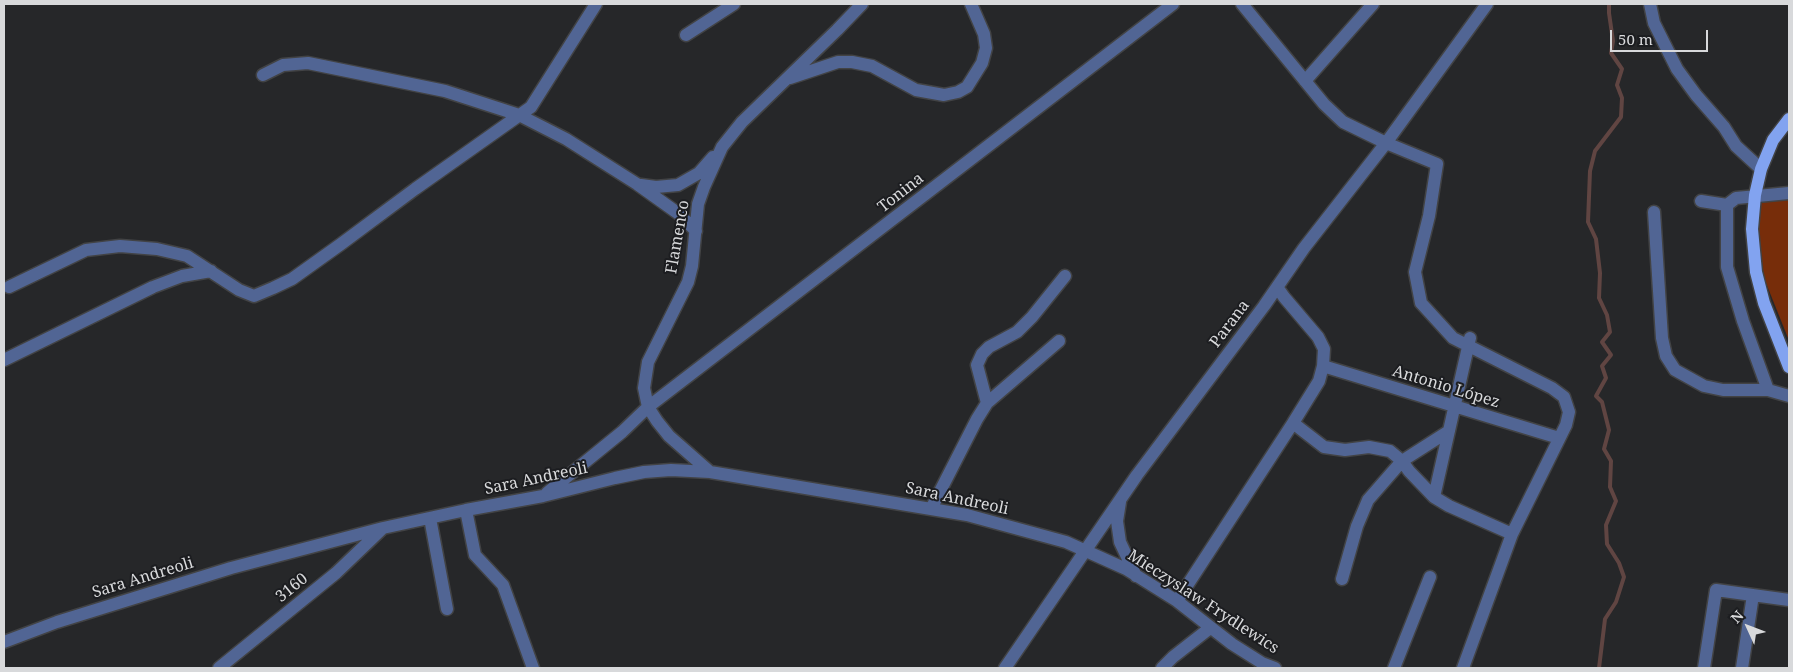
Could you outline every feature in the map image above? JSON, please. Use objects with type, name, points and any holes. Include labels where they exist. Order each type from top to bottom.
[{"type":"main road","points":[[1789,119],[1773,140],[1761,169],[1755,195],[1752,229],[1756,272],[1764,303],[1785,345],[1789,367]]},
{"type":"street","points":[[9,287],[86,250],[120,246],[157,249],[187,256],[239,290],[254,296],[292,278],[531,106],[596,4]]},
{"type":"street","points":[[686,35],[734,4]]},
{"type":"street","name":"Flamenco","points":[[710,472],[669,436],[648,407],[644,388],[648,362],[688,282],[692,266],[698,204],[722,147],[742,122],[862,4]]},
{"type":"street","points":[[786,80],[838,62],[852,62],[872,66],[916,90],[944,95],[958,92],[967,87],[982,63],[986,48],[984,34],[971,4]]},
{"type":"street","name":"Tonina","points":[[543,496],[622,432],[648,407],[1173,4]]},
{"type":"street","points":[[1242,4],[1324,104],[1343,122],[1437,164],[1429,216],[1415,272],[1421,303],[1454,338],[1469,342],[1552,388],[1564,397],[1569,412],[1566,424],[1512,534],[1463,668]]},
{"type":"street","points":[[1305,81],[1373,4]]},
{"type":"street","name":"Parana","points":[[1005,668],[1120,499],[1304,248],[1386,142],[1487,4]]},
{"type":"street","points":[[1650,4],[1654,24],[1677,69],[1696,95],[1724,127],[1736,146],[1761,169]]},
{"type":"street","points":[[263,75],[284,65],[308,63],[445,91],[519,115],[566,139],[636,184],[679,214],[696,231]]},
{"type":"street","points":[[636,184],[656,188],[678,185],[698,173],[722,147]]},
{"type":"street","points":[[1701,201],[1726,204],[1736,198],[1789,192]]},
{"type":"street","points":[[1726,204],[1726,267],[1768,390]]},
{"type":"street","points":[[1654,212],[1662,338],[1666,356],[1675,370],[1704,386],[1723,390],[1768,390],[1789,396]]},
{"type":"street","points":[[4,360],[153,287],[182,276],[211,271]]},
{"type":"street","points":[[987,403],[977,365],[982,354],[989,347],[1017,332],[1065,276]]},
{"type":"street","points":[[1177,600],[1294,423],[1319,381],[1323,366],[1324,349],[1318,337],[1277,287]]},
{"type":"street","points":[[931,509],[987,403],[1059,341]]},
{"type":"street","points":[[1434,497],[1469,342]]},
{"type":"street","name":"Antonio López","points":[[1323,366],[1559,438]]},
{"type":"street","points":[[1294,423],[1324,447],[1345,450],[1369,447],[1390,451],[1402,461],[1434,497],[1448,506],[1512,534]]},
{"type":"street","points":[[1342,579],[1357,526],[1368,500],[1402,461],[1449,431]]},
{"type":"street","name":"Sara Andreoli","points":[[4,642],[57,622],[230,568],[383,528],[543,496],[644,472],[671,470],[710,472],[967,515],[1066,542],[1086,550]]},
{"type":"street","points":[[1120,499],[1117,521],[1120,542],[1136,576]]},
{"type":"street","points":[[466,510],[475,555],[503,585],[533,668]]},
{"type":"street","points":[[430,518],[447,609]]},
{"type":"street","name":"3160","points":[[219,668],[336,573],[383,528]]},
{"type":"street","name":"Mieczyslaw Frydlewics","points":[[1086,550],[1126,569],[1177,600],[1232,644],[1275,668]]},
{"type":"street","points":[[1394,668],[1430,577]]},
{"type":"street","points":[[1704,668],[1716,590],[1789,600]]},
{"type":"street","points":[[1742,668],[1753,595]]},
{"type":"street","points":[[1162,668],[1210,628]]},
{"type":"shaded area","points":[[1789,197],[1788,338],[1764,278],[1758,231],[1761,201]]},
{"type":"waterway","points":[[1599,668],[1605,619],[1616,602],[1624,577],[1619,563],[1607,544],[1606,525],[1616,501],[1610,487],[1611,461],[1604,449],[1609,430],[1602,402],[1596,396],[1606,378],[1602,366],[1611,355],[1602,342],[1610,332],[1607,315],[1599,298],[1600,273],[1596,239],[1588,222],[1590,171],[1595,151],[1621,117],[1622,98],[1617,85],[1622,69],[1611,53],[1613,41],[1609,4]]}]
